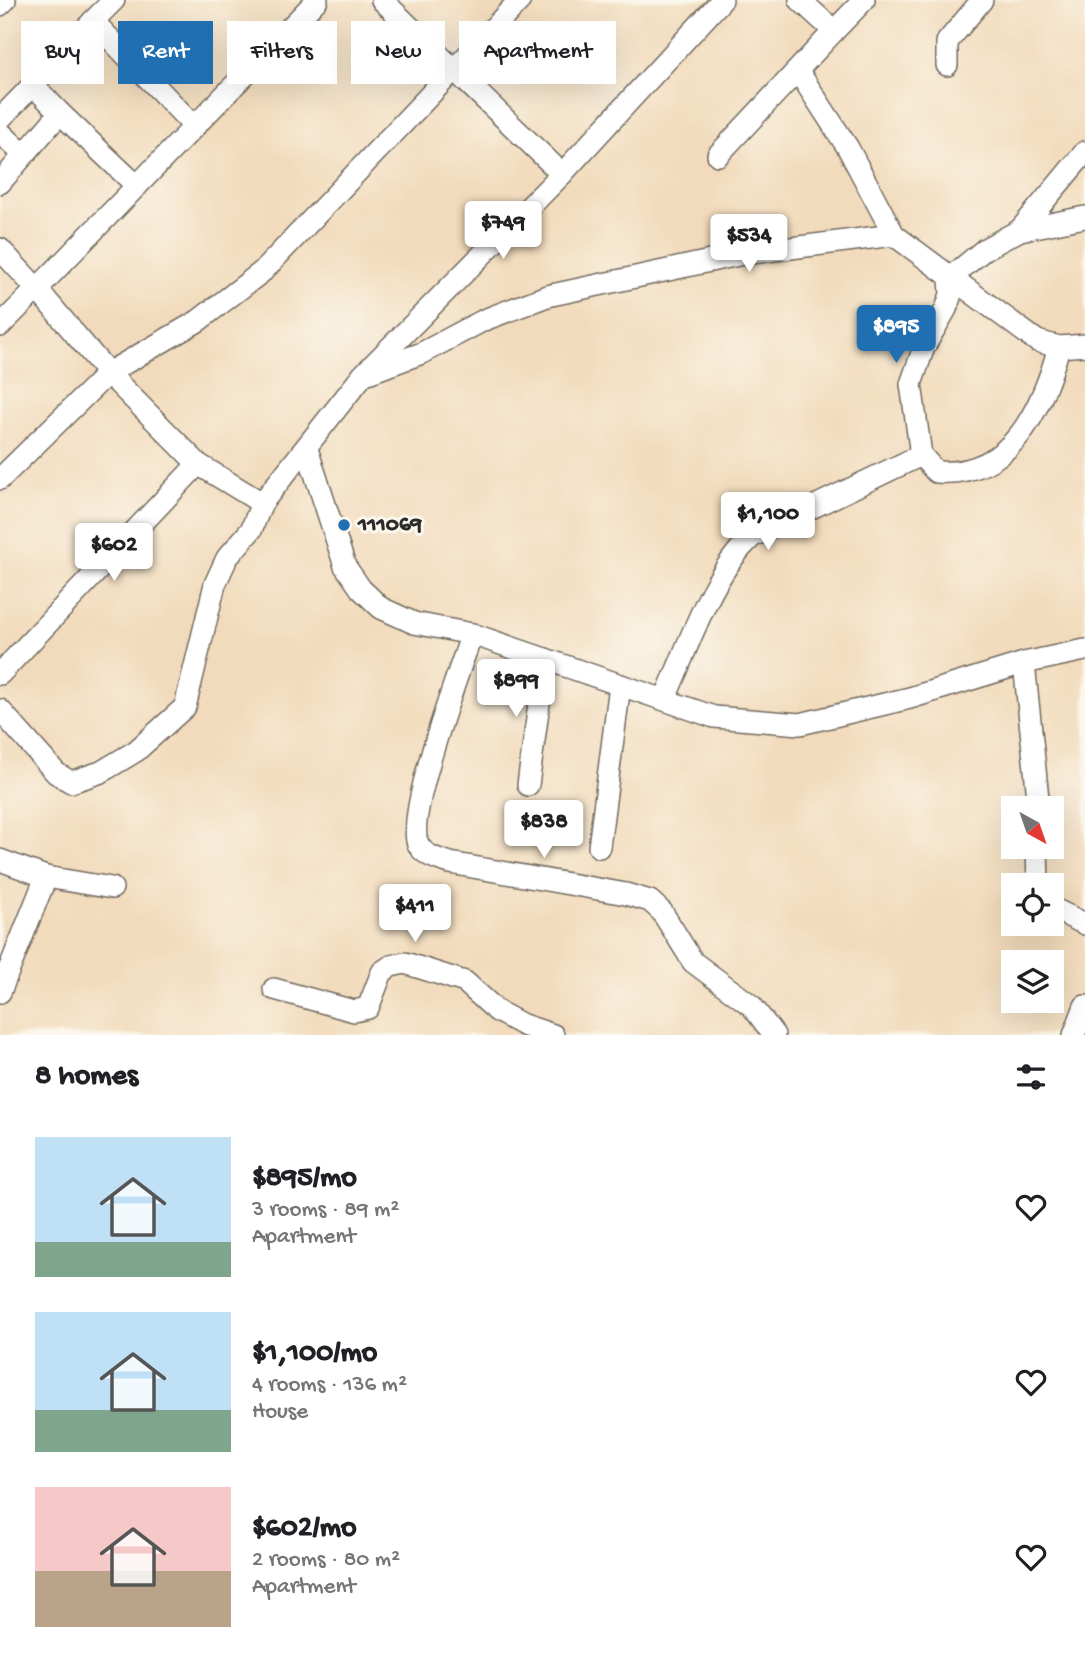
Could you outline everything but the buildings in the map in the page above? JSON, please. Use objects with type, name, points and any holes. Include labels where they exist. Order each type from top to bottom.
[{"type":"street","points":[[0,5],[5,0]]},
{"type":"street","points":[[93,21],[114,0]]},
{"type":"street","points":[[0,326],[317,0]]},
{"type":"street","points":[[382,0],[562,174]]},
{"type":"street","points":[[0,479],[108,373],[198,321],[263,271],[520,0]]},
{"type":"street","points":[[0,710],[56,773],[71,782],[101,772],[136,751],[185,707],[215,584],[227,558],[251,530],[262,503],[363,375],[562,174],[722,0]]},
{"type":"street","points":[[800,0],[834,31]]},
{"type":"street","points":[[718,155],[864,0]]},
{"type":"street","points":[[947,65],[947,42],[982,0]]},
{"type":"street","points":[[104,32],[194,126]]},
{"type":"street","points":[[798,71],[848,148],[894,234],[1037,341],[1059,347],[1085,345]]},
{"type":"street","points":[[0,120],[33,85],[137,186]]},
{"type":"street","points":[[0,183],[60,114]]},
{"type":"street","points":[[0,132],[24,155]]},
{"type":"street","points":[[1020,230],[1085,152]]},
{"type":"street","points":[[950,278],[985,249],[1020,230],[1085,217]]},
{"type":"street","points":[[363,375],[422,353],[484,320],[547,296],[743,254],[894,234]]},
{"type":"street","points":[[0,249],[108,373],[198,464],[262,503]]},
{"type":"street","points":[[950,278],[951,294],[946,309],[923,347],[911,384],[921,455],[936,472],[953,474],[1001,454],[1026,431],[1046,393],[1059,347]]},
{"type":"street","points":[[307,449],[345,566],[361,589],[381,608],[414,623],[472,634],[714,717],[800,724],[910,698],[1024,663],[1085,650]]},
{"type":"street","points":[[665,698],[733,553],[753,536],[921,455]]},
{"type":"street","points":[[0,674],[198,464]]},
{"type":"street","points":[[472,634],[445,710],[426,782],[415,828],[418,844],[428,855],[450,863],[626,894],[650,901],[662,912],[693,962],[752,1006],[774,1035]]},
{"type":"street","points":[[528,785],[545,659]]},
{"type":"street","points":[[1024,663],[1038,796]]},
{"type":"street","points":[[599,847],[620,685]]},
{"type":"street","points":[[0,860],[46,877],[112,888]]},
{"type":"street","points":[[0,992],[46,877]]},
{"type":"street","points":[[1064,914],[1085,924]]},
{"type":"street","points":[[274,989],[354,1011],[368,1008],[382,972],[391,966],[405,963],[465,982],[498,1011],[523,1025],[553,1035]]},
{"type":"street","points":[[1074,1035],[1085,1006]]},
{"type":"place","name":"111069","points":[[344,525]]}]
